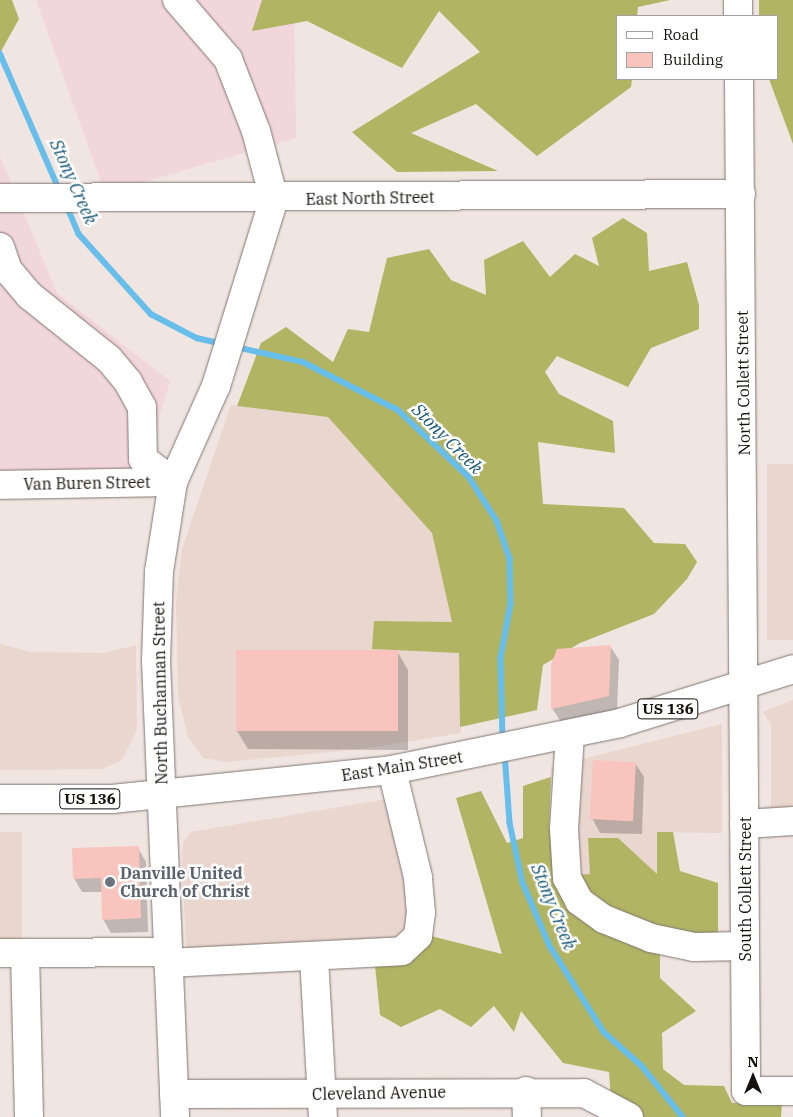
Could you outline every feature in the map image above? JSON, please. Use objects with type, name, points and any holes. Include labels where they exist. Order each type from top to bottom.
[{"type":"street","points":[[176,0],[228,59],[256,131],[274,199]]},
{"type":"street","points":[[738,0],[738,15]]},
{"type":"street","name":"North Collett Street","points":[[739,80],[745,687]]},
{"type":"street","name":"East North Street","points":[[12,197],[274,199],[741,194]]},
{"type":"street","name":"North Buchannan Street","points":[[174,1106],[156,661],[159,571],[173,482],[216,386],[274,199]]},
{"type":"street","points":[[0,248],[8,270],[29,295],[109,359],[128,382],[142,407],[143,459],[173,482]]},
{"type":"street","name":"Van Buren Street","points":[[0,485],[173,482]]},
{"type":"street","name":"East Main Street","points":[[0,799],[112,799],[392,770],[570,734],[745,687],[793,669]]},
{"type":"street","name":"South Collett Street","points":[[745,687],[746,1091],[793,1091]]},
{"type":"street","points":[[570,734],[564,829],[567,878],[579,901],[604,919],[651,938],[694,947],[745,946]]},
{"type":"street","points":[[29,1117],[13,953],[168,957],[314,957],[402,951],[418,936],[418,877],[392,770]]},
{"type":"street","points":[[744,824],[793,821]]},
{"type":"street","points":[[314,957],[322,1105]]},
{"type":"street","name":"Cleveland Avenue","points":[[174,1106],[527,1104],[584,1092],[629,1117]]},
{"type":"shaded area","points":[[36,0],[294,0],[296,138],[105,193]]},
{"type":"shaded area","points":[[0,156],[57,293],[170,381],[142,477],[0,477]]},
{"type":"shaded area","points":[[231,405],[328,417],[432,533],[459,653],[461,733],[362,749],[226,762],[203,758],[188,737],[178,696],[176,601],[182,549]]},
{"type":"shaded area","points":[[767,464],[793,464],[793,640],[767,640]]},
{"type":"shaded area","points":[[0,644],[31,652],[103,653],[136,645],[137,729],[122,760],[102,769],[0,770]]},
{"type":"shaded area","points":[[793,700],[793,821],[771,823],[771,725],[763,712]]},
{"type":"shaded area","points":[[722,724],[722,833],[657,832],[657,875],[577,875],[549,828],[551,767]]},
{"type":"shaded area","points":[[399,797],[418,936],[187,961],[182,863],[183,843],[191,832]]},
{"type":"shaded area","points":[[0,832],[22,832],[22,953],[0,953]]},
{"type":"green space","points":[[0,0],[12,0],[19,19],[0,53]]},
{"type":"green space","points":[[262,0],[670,0],[638,7],[637,15],[616,15],[616,80],[632,80],[631,87],[537,156],[476,104],[411,133],[498,171],[397,172],[352,132],[480,52],[439,11],[402,68],[307,21],[252,31]]},
{"type":"green space","points":[[759,0],[793,0],[793,144],[769,80],[778,80],[778,15],[759,15]]},
{"type":"green space","points":[[623,218],[647,233],[649,271],[687,262],[699,305],[699,329],[651,348],[628,387],[557,356],[545,372],[559,394],[613,421],[615,453],[538,442],[543,504],[624,508],[654,543],[685,544],[697,562],[687,579],[654,614],[580,643],[543,665],[537,710],[460,727],[459,653],[372,649],[374,621],[452,622],[432,533],[328,417],[237,406],[261,343],[286,327],[333,362],[348,329],[369,332],[387,258],[429,249],[451,280],[486,295],[484,260],[523,241],[550,277],[575,254],[599,266],[592,238]]},
{"type":"green space","points":[[551,777],[549,828],[577,875],[590,874],[588,838],[618,838],[657,874],[657,832],[673,832],[680,871],[718,883],[718,935],[709,947],[660,955],[660,978],[696,1011],[662,1033],[663,1069],[684,1085],[724,1086],[732,1103],[782,1104],[781,1117],[620,1117],[611,1098],[609,1072],[563,1063],[521,1011],[514,1032],[494,1006],[471,1027],[440,1009],[401,1027],[380,1015],[375,965],[427,935],[502,954],[456,798],[481,791],[507,843],[523,838],[523,786]]},
{"type":"building","points":[[611,645],[609,696],[551,709],[551,665],[557,649]]},
{"type":"building","points":[[236,650],[398,650],[398,731],[236,731]]},
{"type":"building","points":[[593,760],[636,762],[633,821],[590,819]]},
{"type":"building","points":[[139,846],[141,918],[102,920],[101,878],[73,879],[72,848]]},
{"type":"waterway","name":"Stony Creek","points":[[0,53],[60,191]]},
{"type":"waterway","name":"Stony Creek","points":[[67,206],[79,234],[151,314],[197,338],[222,344]]},
{"type":"waterway","name":"Stony Creek","points":[[236,347],[303,362],[398,410],[469,477],[497,521],[510,558],[511,604],[501,658],[503,739]]},
{"type":"waterway","name":"Stony Creek","points":[[505,753],[510,823],[523,883],[550,946],[604,1032],[642,1066],[683,1117]]},
{"type":"place","name":"Danville United Church of Christ","points":[[110,882]]}]
